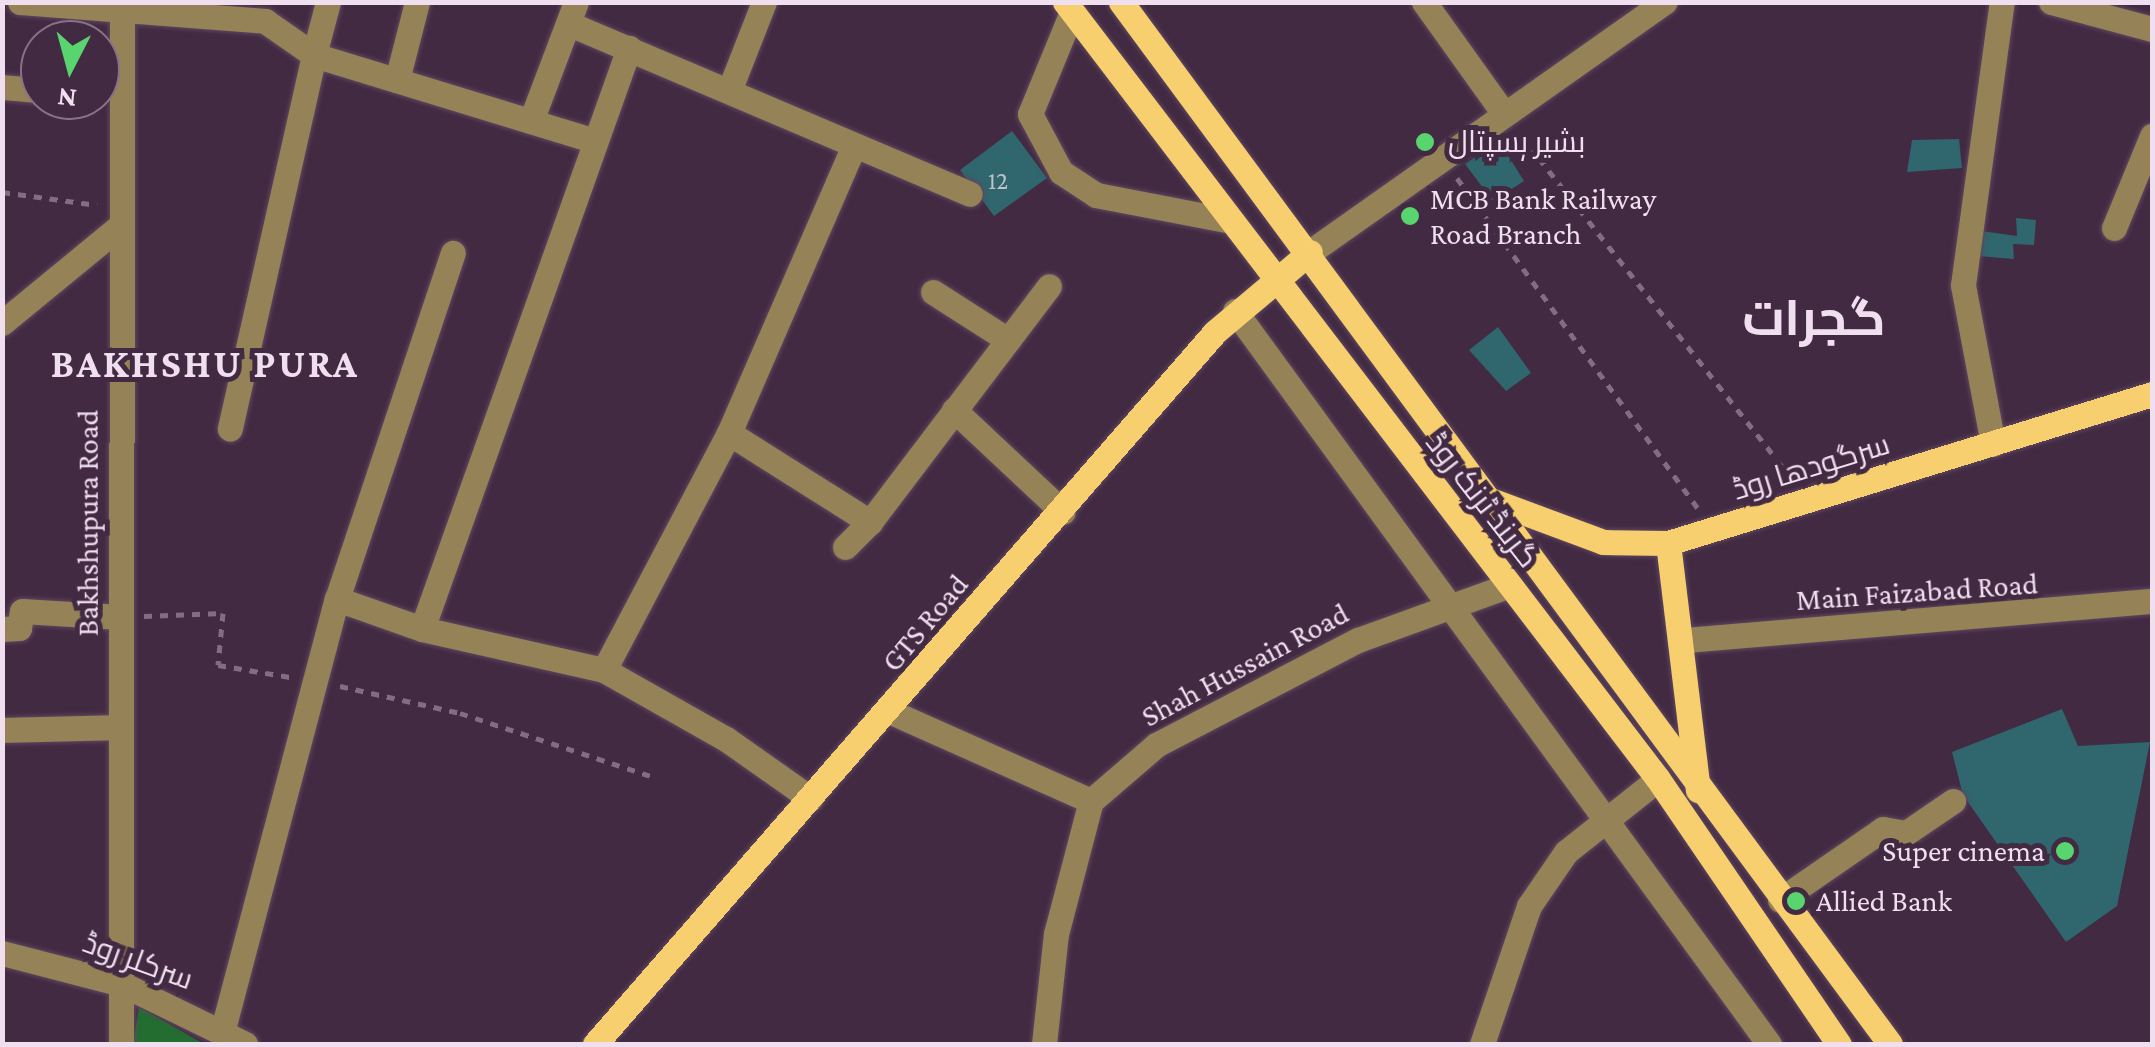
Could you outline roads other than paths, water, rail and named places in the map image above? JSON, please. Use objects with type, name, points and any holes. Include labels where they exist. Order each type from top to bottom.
[{"type":"main road","name":"گرینڈ ٹرنک روڈ","points":[[1121,2],[1310,252],[1698,791],[1890,1044]]},
{"type":"main road","name":"گرینڈ ٹرنک روڈ","points":[[1068,7],[1226,220],[1658,780],[1839,1044]]},
{"type":"main road","name":"GTS Road","points":[[595,1044],[810,798],[891,712],[1235,312],[1310,252]]},
{"type":"main road","name":"سرگودھا روڈ","points":[[1488,499],[1603,542],[1668,542],[2152,394]]},
{"type":"main road","points":[[1668,542],[1686,640],[1698,791]]},
{"type":"street","points":[[20,2],[267,12],[314,55],[596,141]]},
{"type":"street","points":[[230,430],[328,2]]},
{"type":"street","points":[[397,80],[417,2]]},
{"type":"street","points":[[731,86],[764,2]]},
{"type":"street","points":[[1424,2],[1502,111]]},
{"type":"street","points":[[1310,252],[1443,159],[1502,111],[1665,2]]},
{"type":"street","points":[[1993,444],[1963,285],[2002,2]]},
{"type":"street","points":[[2051,2],[2152,29]]},
{"type":"street","points":[[1068,7],[1030,114],[1062,172],[1096,195],[1226,220]]},
{"type":"street","points":[[531,121],[574,14],[629,48],[731,86],[854,146],[970,194]]},
{"type":"street","points":[[422,629],[629,48]]},
{"type":"street","name":"Bakhshupura Road","points":[[113,120],[120,217],[121,1044]]},
{"type":"street","points":[[2114,228],[2145,174],[2152,136]]},
{"type":"street","points":[[604,670],[729,433],[854,146]]},
{"type":"street","points":[[2,324],[120,217]]},
{"type":"street","points":[[222,1028],[337,599],[454,252]]},
{"type":"street","points":[[845,546],[870,522],[1050,286]]},
{"type":"street","points":[[933,292],[1008,340]]},
{"type":"street","points":[[1235,312],[1609,818],[1769,1044]]},
{"type":"street","points":[[954,410],[1063,512]]},
{"type":"street","points":[[729,433],[870,522]]},
{"type":"street","name":"Shah Hussain Road","points":[[1091,801],[1156,745],[1358,640],[1507,586]]},
{"type":"street","points":[[337,599],[422,629],[604,670],[726,738],[810,798]]},
{"type":"street","name":"Main Faizabad Road","points":[[1686,640],[2152,600]]},
{"type":"street","points":[[2,629],[19,628],[22,611],[121,617]]},
{"type":"street","points":[[891,712],[1091,801],[1056,934],[1044,1044]]},
{"type":"street","points":[[2,730],[121,727]]},
{"type":"street","points":[[1482,1044],[1530,906],[1566,852],[1658,780]]},
{"type":"street","points":[[1780,900],[1883,829],[1906,833],[1953,801]]},
{"type":"street","name":"سرکلر روڈ","points":[[2,952],[122,984],[222,1028],[245,1044]]},
{"type":"place","name":"بشیر ہسپتال","points":[[1425,142]]},
{"type":"place","name":"MCB Bank Railway Road Branch","points":[[1410,216]]},
{"type":"place","name":"Super cinema","points":[[2065,851]]},
{"type":"place","name":"Allied Bank","points":[[1796,901]]},
{"type":"district","name":"گجرات","points":[[1814,319]]},
{"type":"district","name":"BAKHSHU PURA","points":[[205,364]]}]
